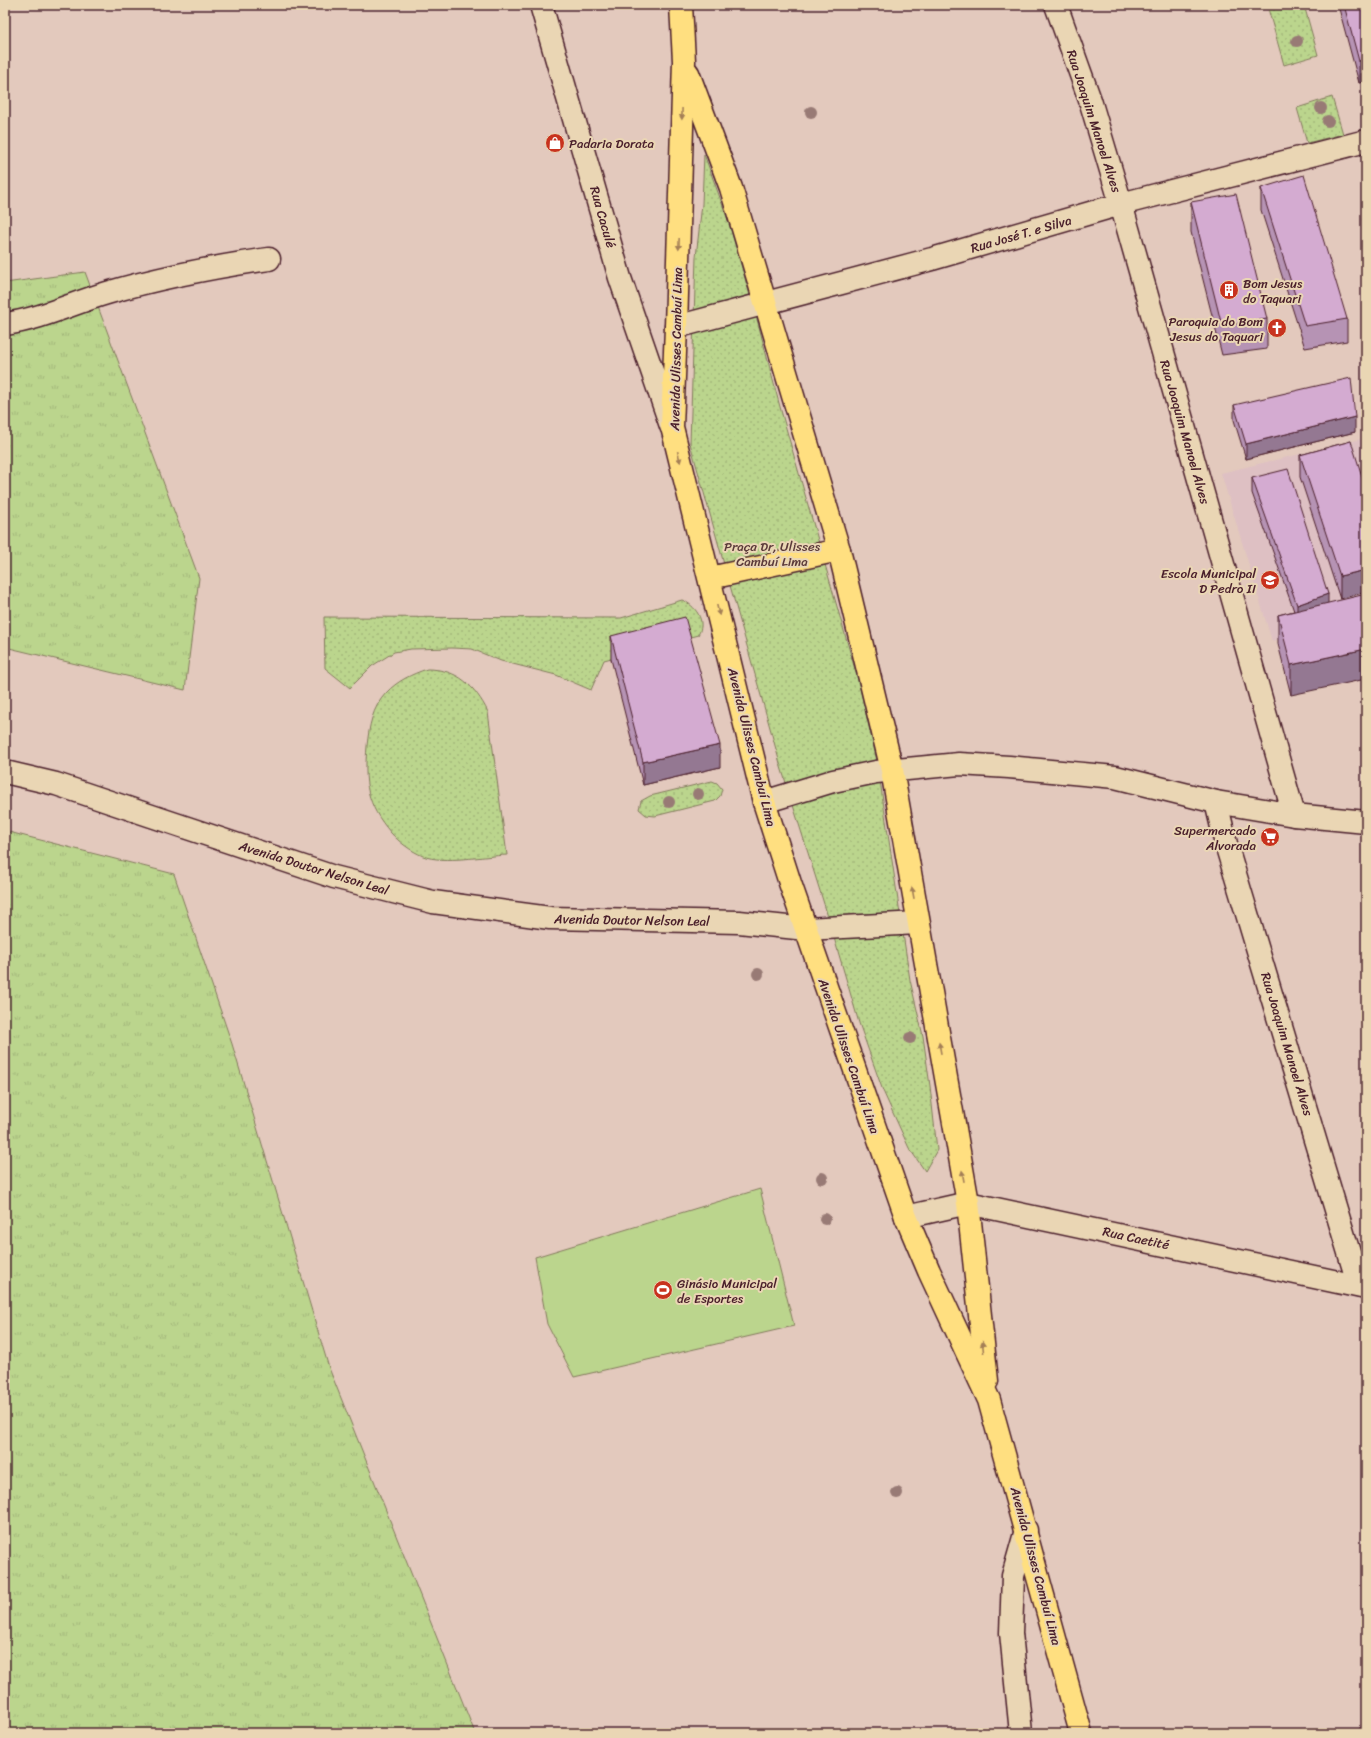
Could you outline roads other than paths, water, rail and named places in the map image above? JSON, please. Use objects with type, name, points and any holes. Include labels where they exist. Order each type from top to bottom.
[{"type":"main road","name":"Avenida Ulisses Cambuí Lima","points":[[681,5],[684,61],[672,427],[764,802],[806,929],[906,1217],[928,1270],[989,1400],[1081,1733]]},
{"type":"main road","name":"Avenida Ulisses Cambuí Lima","points":[[684,61],[731,188],[766,304],[838,550],[892,770],[968,1203],[989,1400]]},
{"type":"main road","points":[[710,578],[838,550]]},
{"type":"street","name":"Rua Caculé","points":[[541,5],[620,278],[672,427]]},
{"type":"street","name":"Rua Joaquim Manoel Alves","points":[[1056,5],[1090,100],[1121,204],[1294,815]]},
{"type":"street","name":"Rua José T. e Silva","points":[[676,327],[1013,237],[1121,204],[1366,140]]},
{"type":"street","points":[[5,324],[24,322],[106,293],[146,282],[211,267],[269,260]]},
{"type":"street","points":[[764,802],[833,781],[892,770],[959,764],[1115,777],[1216,802],[1294,815],[1366,822]]},
{"type":"street","name":"Avenida Doutor Nelson Leal","points":[[5,772],[56,784],[334,877],[433,902],[550,918],[739,922],[806,929],[918,923]]},
{"type":"street","name":"Rua Joaquim Manoel Alves","points":[[1216,802],[1226,844],[1363,1287]]},
{"type":"street","name":"Rua Caetité","points":[[906,1217],[968,1203],[1363,1287]]},
{"type":"street","points":[[1021,1733],[1011,1632],[1013,1576],[1026,1530]]},
{"type":"place","name":"Padaria Dorata","points":[[555,143]]},
{"type":"place","name":"Bom Jesus do Taquari","points":[[1229,290]]},
{"type":"place","name":"Paroquia do Bom Jesus do Taquari","points":[[1277,328]]},
{"type":"place","name":"Escola Municipal D Pedro II","points":[[1270,580]]},
{"type":"place","name":"Supermercado Alvorada","points":[[1270,837]]},
{"type":"place","name":"Ginásio Municipal de Esportes","points":[[663,1290]]},
{"type":"park label","name":"Praça Dr, Ulisses Cambuí Lima","points":[[772,554]]}]
